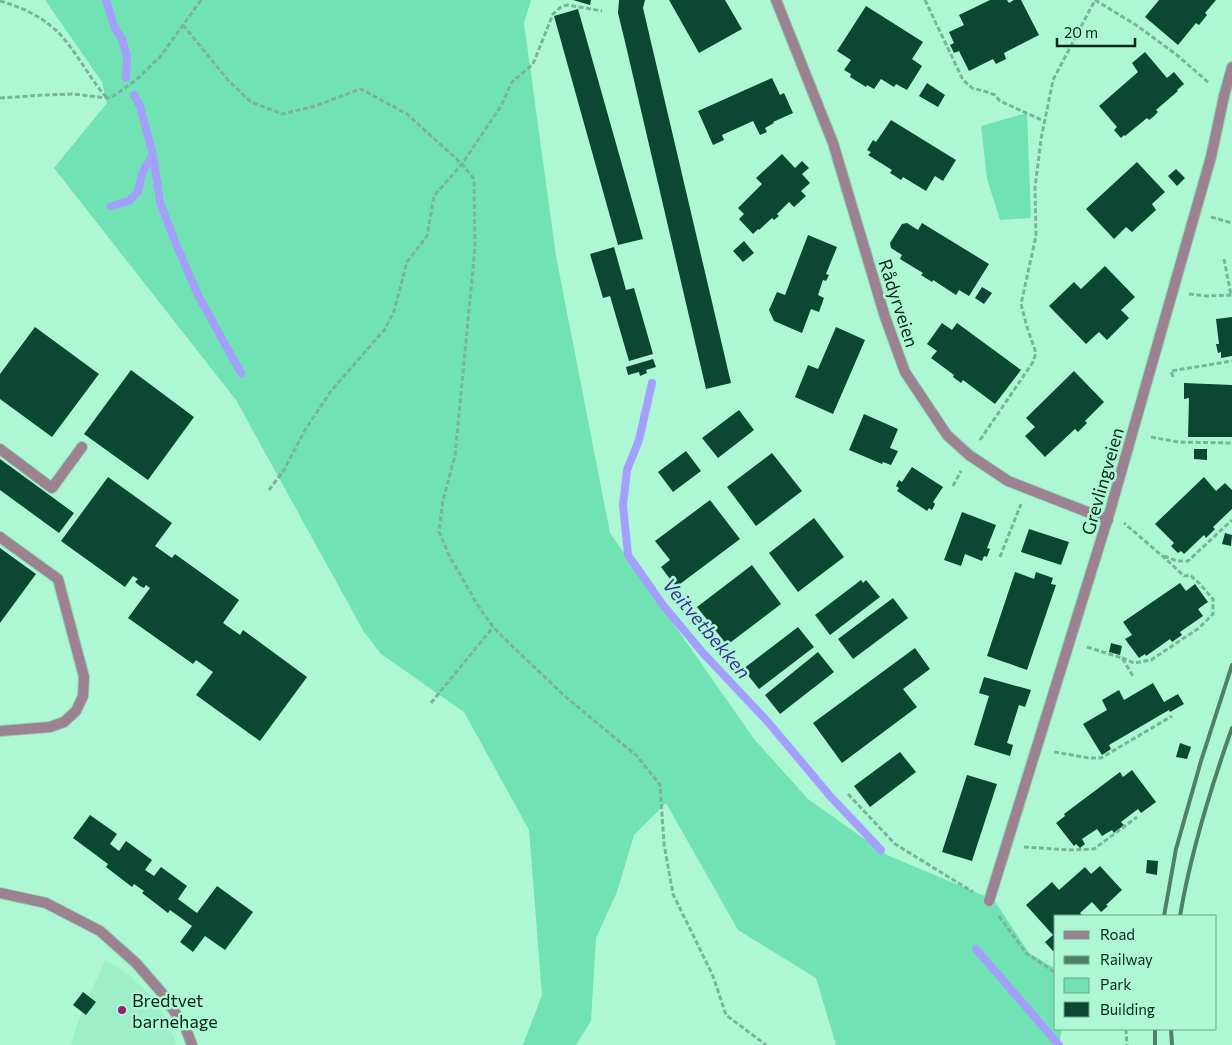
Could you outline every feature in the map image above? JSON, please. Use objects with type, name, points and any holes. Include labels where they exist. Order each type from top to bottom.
[{"type":"street","name":"Rådyrveien","points":[[776,0],[833,143],[884,318],[905,372],[947,436],[970,455],[1008,481],[1109,516]]},
{"type":"street","name":"Grevlingveien","points":[[989,901],[1133,434],[1211,157],[1232,67]]},
{"type":"street","points":[[0,449],[52,488],[82,447]]},
{"type":"street","points":[[0,537],[58,579],[84,677],[83,696],[76,711],[64,722],[50,727],[0,731]]},
{"type":"street","points":[[0,893],[46,903],[100,931],[136,962],[162,993],[186,1029],[192,1045]]},
{"type":"path","points":[[0,98],[44,94],[107,98],[115,95],[136,80],[160,57],[201,0]]},
{"type":"path","points":[[925,0],[963,80],[972,88],[995,95],[1000,101],[1045,122]]},
{"type":"path","points":[[953,486],[970,455],[1032,362],[1036,353],[1021,304],[1036,236],[1035,188],[1041,139],[1053,80],[1095,0],[1136,25],[1177,55],[1224,96]]},
{"type":"path","points":[[2,1],[26,10],[48,22],[66,40],[107,98]]},
{"type":"path","points":[[269,490],[284,470],[305,430],[331,391],[385,329],[394,310],[407,262],[427,236],[434,196],[462,164],[501,106],[512,82],[534,64],[553,14],[561,7],[567,5],[602,11]]},
{"type":"path","points":[[183,26],[228,80],[251,102],[283,114],[315,106],[361,89],[407,114],[462,164],[474,179],[475,247],[455,456],[444,500],[439,532],[450,557],[477,604],[493,627],[567,698],[637,756],[660,785],[664,844],[673,894],[713,976],[726,1015],[766,1045]]},
{"type":"path","points":[[1174,292],[1207,296],[1231,295],[1224,259]]},
{"type":"path","points":[[1173,377],[1171,371],[1232,361]]},
{"type":"path","points":[[1133,434],[1178,442],[1232,443]]},
{"type":"path","points":[[1000,557],[1028,489]]},
{"type":"path","points":[[1069,642],[1134,663],[1151,660],[1199,628],[1213,614],[1213,599],[1199,582],[1190,575],[1184,576],[1161,554],[1109,516]]},
{"type":"path","points":[[1161,554],[1178,561],[1188,561],[1232,520]]},
{"type":"path","points":[[431,703],[493,627]]},
{"type":"path","points":[[1122,658],[1134,676]]},
{"type":"path","points":[[1036,749],[1089,758],[1101,758],[1172,716]]},
{"type":"path","points":[[848,794],[895,844],[989,901],[1026,953],[1054,972]]},
{"type":"path","points":[[1006,846],[1069,850],[1094,849],[1137,817]]},
{"type":"path","points":[[1126,1030],[1127,1045]]},
{"type":"shaded area","name":"Bredtvet barnehage","points":[[105,960],[131,976],[156,1001],[171,1029],[176,1045],[71,1045],[79,1019]]},
{"type":"green space","points":[[45,0],[531,0],[524,23],[556,256],[610,533],[754,739],[808,799],[887,855],[994,900],[1029,953],[1054,968],[1054,1030],[1062,1030],[1059,1045],[836,1045],[816,978],[738,930],[666,803],[634,835],[617,892],[596,938],[591,1021],[576,1045],[523,1045],[542,995],[529,830],[464,712],[381,654],[364,632],[236,400],[54,168],[107,103],[102,82]]},
{"type":"green space","points":[[1027,113],[1031,218],[1000,220],[987,179],[981,126]]},
{"type":"building","points":[[573,0],[591,0],[590,5]]},
{"type":"building","points":[[619,0],[645,0],[643,8],[731,383],[706,389],[618,13]]},
{"type":"building","points":[[669,0],[725,0],[742,29],[699,53]]},
{"type":"building","points":[[990,0],[1007,0],[1009,3],[1014,0],[1021,0],[1039,35],[1004,53],[1006,59],[996,64],[993,59],[969,71],[959,51],[954,53],[950,45],[954,43],[949,32],[964,25],[959,15]]},
{"type":"building","points":[[1159,0],[1216,0],[1205,13],[1207,15],[1199,25],[1196,23],[1178,45],[1145,17]]},
{"type":"building","points":[[866,6],[923,42],[912,59],[922,66],[907,90],[896,84],[894,87],[881,79],[874,89],[867,85],[866,87],[850,77],[851,74],[844,70],[851,60],[837,51]]},
{"type":"building","points":[[578,9],[643,239],[618,245],[554,16]]},
{"type":"building","points":[[1145,52],[1167,78],[1174,72],[1184,84],[1156,110],[1158,112],[1153,117],[1149,120],[1147,118],[1121,138],[1114,130],[1117,127],[1099,106],[1138,72],[1132,63]]},
{"type":"building","points":[[772,78],[780,95],[784,93],[793,113],[773,122],[765,128],[767,132],[760,135],[753,121],[722,135],[724,140],[713,145],[698,111]]},
{"type":"building","points":[[927,83],[945,95],[938,107],[919,96]]},
{"type":"building","points":[[891,120],[956,160],[943,181],[935,176],[926,191],[903,177],[901,180],[890,173],[892,170],[868,155],[871,152],[867,150],[873,140],[876,142]]},
{"type":"building","points":[[782,154],[795,168],[802,161],[809,168],[802,174],[810,183],[801,191],[806,196],[794,207],[789,202],[777,214],[779,216],[774,220],[772,218],[753,234],[739,219],[744,214],[738,208],[762,184],[756,178]]},
{"type":"building","points":[[1137,162],[1165,192],[1152,204],[1156,210],[1132,232],[1126,227],[1114,239],[1086,209]]},
{"type":"building","points":[[1176,169],[1185,178],[1177,186],[1168,176]]},
{"type":"building","points":[[907,223],[918,230],[922,223],[989,264],[969,296],[959,290],[956,295],[933,280],[932,282],[921,275],[923,273],[900,259],[902,255],[891,248],[890,243],[902,224]]},
{"type":"building","points":[[808,235],[837,247],[826,274],[829,275],[826,281],[823,280],[818,295],[824,298],[819,312],[811,309],[802,333],[774,321],[769,310],[777,292],[785,295]]},
{"type":"building","points":[[744,241],[754,253],[743,262],[733,251]]},
{"type":"building","points":[[614,247],[626,290],[634,288],[653,354],[629,361],[610,296],[603,298],[590,254]]},
{"type":"building","points":[[1105,266],[1135,297],[1121,310],[1129,318],[1107,340],[1099,332],[1086,344],[1049,306],[1074,282],[1081,289]]},
{"type":"building","points":[[982,287],[992,293],[984,304],[975,298]]},
{"type":"building","points":[[1232,317],[1232,356],[1221,358],[1221,352],[1218,353],[1216,344],[1219,344],[1216,319]]},
{"type":"building","points":[[942,323],[952,330],[957,323],[1021,370],[995,404],[963,380],[961,383],[953,377],[954,375],[931,358],[937,351],[927,344]]},
{"type":"building","points":[[35,327],[99,374],[52,437],[0,399],[0,374]]},
{"type":"building","points":[[836,327],[865,340],[833,414],[795,397],[808,365],[818,369]]},
{"type":"building","points":[[653,359],[656,367],[646,370],[647,373],[640,376],[639,372],[628,375],[626,367]]},
{"type":"building","points":[[131,370],[194,417],[148,480],[84,434]]},
{"type":"building","points":[[1074,371],[1104,402],[1085,421],[1087,423],[1078,432],[1075,429],[1045,457],[1025,436],[1035,427],[1026,418]]},
{"type":"building","points":[[1184,383],[1232,385],[1232,437],[1188,437],[1189,398],[1184,399]]},
{"type":"building","points":[[739,410],[754,430],[718,458],[702,438]]},
{"type":"building","points":[[864,414],[898,429],[890,448],[898,451],[891,465],[883,462],[882,464],[849,450]]},
{"type":"building","points":[[1194,449],[1207,449],[1207,460],[1194,459]]},
{"type":"building","points":[[686,451],[701,471],[673,492],[658,472]]},
{"type":"building","points":[[772,453],[802,491],[756,526],[727,487]]},
{"type":"building","points":[[0,459],[74,513],[59,533],[0,490]]},
{"type":"building","points":[[912,467],[943,487],[933,502],[935,504],[932,510],[929,508],[927,511],[897,491],[899,488],[896,486],[899,480],[902,482]]},
{"type":"building","points":[[108,477],[172,523],[155,546],[172,558],[175,554],[239,600],[223,623],[240,635],[243,630],[307,677],[260,741],[196,695],[213,672],[196,660],[193,664],[128,618],[150,588],[146,585],[144,588],[140,586],[135,582],[138,579],[133,576],[125,587],[61,541]]},
{"type":"building","points":[[1204,477],[1216,491],[1225,483],[1232,490],[1232,509],[1213,527],[1215,529],[1206,538],[1204,535],[1184,554],[1181,551],[1178,553],[1171,546],[1174,543],[1155,524]]},
{"type":"building","points":[[710,500],[740,539],[676,587],[661,567],[670,560],[655,541]]},
{"type":"building","points":[[962,512],[996,525],[987,548],[990,549],[987,557],[984,556],[982,561],[965,554],[961,566],[944,560]]},
{"type":"building","points":[[814,518],[844,557],[798,592],[769,553]]},
{"type":"building","points":[[1029,529],[1069,542],[1061,565],[1021,552]]},
{"type":"building","points":[[1225,533],[1232,535],[1231,546],[1222,544]]},
{"type":"building","points":[[0,548],[36,574],[0,623]]},
{"type":"building","points":[[752,565],[781,604],[727,645],[697,607]]},
{"type":"building","points":[[1015,572],[1034,579],[1036,572],[1053,578],[1051,584],[1056,585],[1027,670],[987,656]]},
{"type":"building","points":[[861,580],[863,583],[866,580],[880,597],[830,635],[815,615]]},
{"type":"building","points":[[1180,583],[1186,591],[1195,584],[1208,602],[1198,609],[1203,616],[1180,632],[1182,635],[1172,642],[1170,639],[1146,656],[1145,654],[1139,658],[1125,639],[1132,635],[1123,622]]},
{"type":"building","points":[[893,598],[908,618],[853,659],[838,639]]},
{"type":"building","points":[[798,627],[814,647],[759,689],[743,669]]},
{"type":"building","points":[[1111,643],[1122,646],[1120,655],[1109,652]]},
{"type":"building","points":[[915,648],[930,669],[903,689],[917,707],[842,763],[813,723]]},
{"type":"building","points":[[818,652],[834,672],[780,714],[765,695]]},
{"type":"building","points":[[984,677],[1031,690],[1025,707],[1019,705],[1007,743],[1013,745],[1010,756],[974,745],[989,696],[979,693]]},
{"type":"building","points":[[1153,683],[1164,702],[1178,694],[1184,704],[1170,712],[1169,710],[1109,745],[1111,749],[1102,755],[1083,724],[1107,710],[1102,700],[1119,690],[1124,700]]},
{"type":"building","points":[[1180,743],[1191,747],[1187,759],[1176,757]]},
{"type":"building","points":[[900,752],[916,772],[870,807],[854,786]]},
{"type":"building","points":[[1132,770],[1156,802],[1141,813],[1138,809],[1121,822],[1124,825],[1114,833],[1112,830],[1102,836],[1097,829],[1082,839],[1085,844],[1080,848],[1076,844],[1074,846],[1056,823],[1065,816],[1064,814],[1120,772],[1123,777]]},
{"type":"building","points":[[967,775],[997,784],[972,861],[942,852]]},
{"type":"building","points":[[90,815],[117,834],[110,844],[119,851],[126,841],[152,860],[145,870],[154,876],[161,867],[187,886],[178,899],[197,913],[217,886],[253,912],[225,950],[205,936],[193,952],[180,942],[192,926],[170,910],[168,913],[142,893],[144,891],[134,884],[132,887],[106,867],[108,864],[73,838]]},
{"type":"building","points":[[1147,860],[1158,861],[1157,875],[1146,873]]},
{"type":"building","points":[[1100,866],[1122,890],[1101,912],[1092,902],[1080,913],[1082,915],[1054,915],[1053,951],[1045,942],[1053,935],[1026,905],[1052,882],[1059,890],[1085,867],[1091,874]]},
{"type":"building","points":[[83,992],[96,1002],[86,1015],[73,1005]]},
{"type":"waterway","points":[[106,0],[127,56],[126,78]]},
{"type":"waterway","points":[[111,206],[129,201],[138,192],[142,173],[153,155],[140,106],[134,95]]},
{"type":"waterway","points":[[153,155],[160,202],[174,239],[198,295],[241,373]]},
{"type":"waterway","name":"Veitvetbekken","points":[[652,383],[639,440],[627,470],[623,505],[628,555],[663,605],[703,653],[768,722],[830,796],[881,850]]},
{"type":"waterway","name":"Veitvetbekken","points":[[976,949],[1059,1045]]},
{"type":"railway","points":[[1164,915],[1176,849],[1201,761],[1232,665]]},
{"type":"railway","points":[[1180,915],[1202,821],[1232,728]]},
{"type":"railway","points":[[1155,1030],[1155,1045]]},
{"type":"railway","points":[[1171,1030],[1172,1045]]},
{"type":"place","name":"Bredtvet barnehage","points":[[122,1010]]}]
